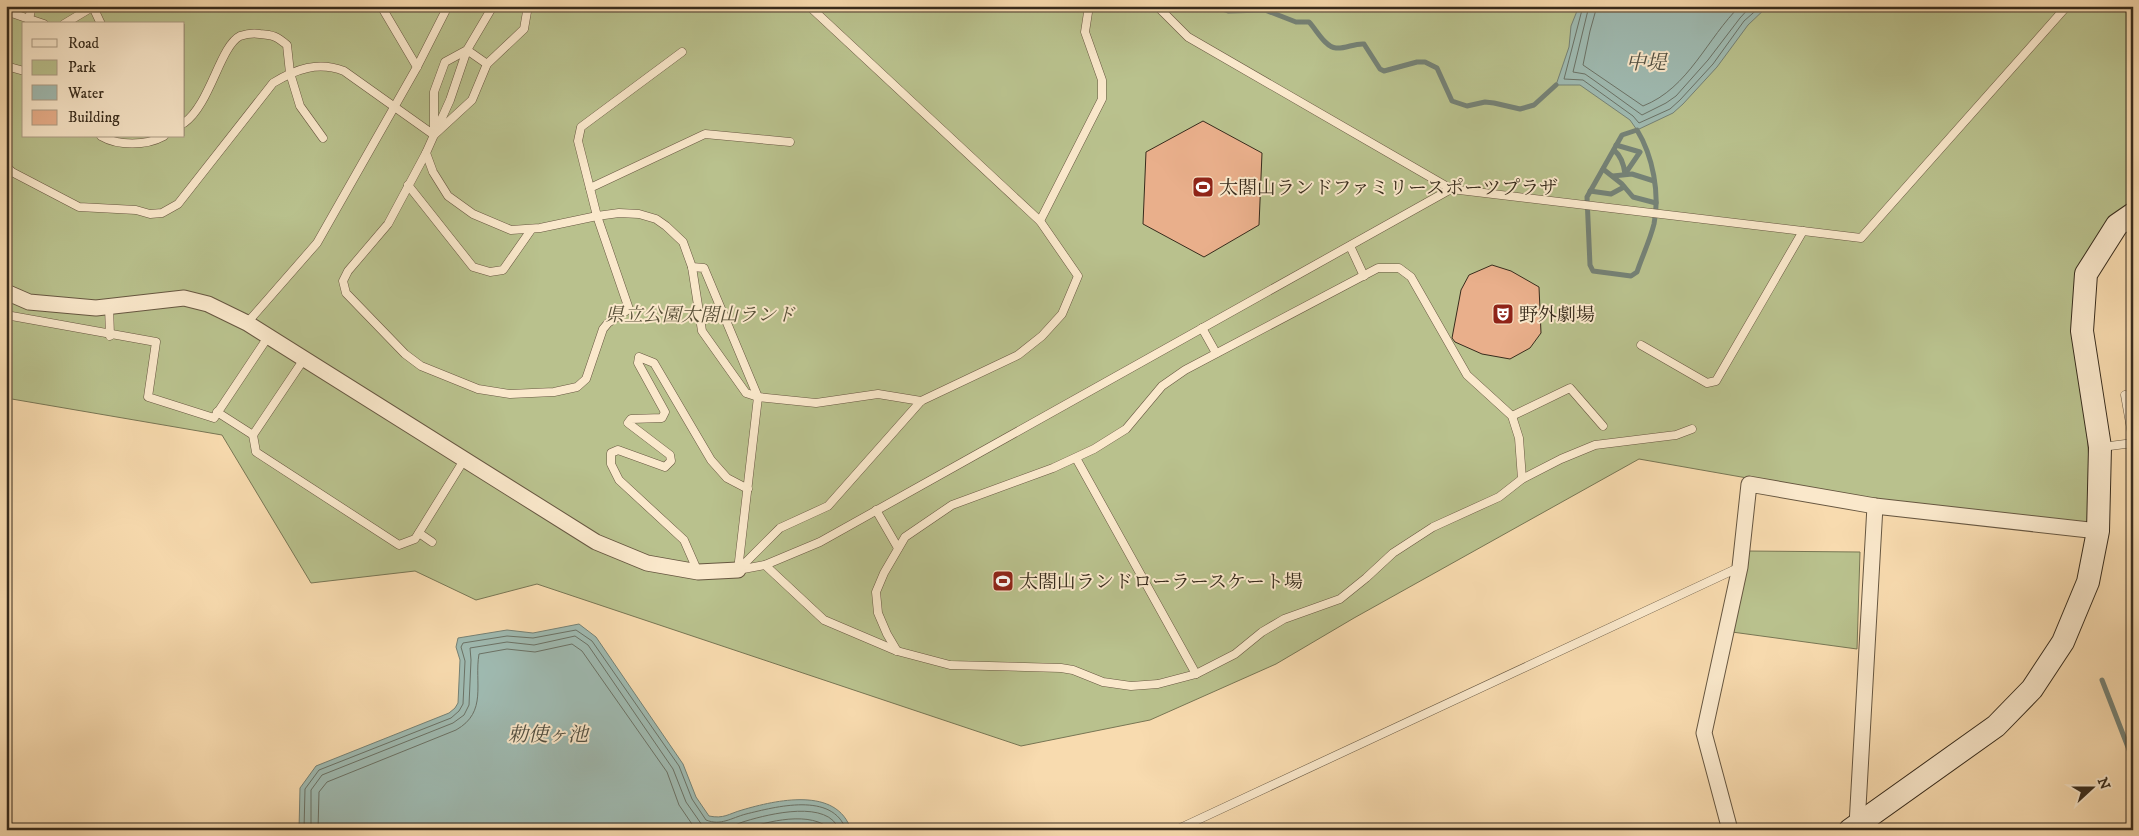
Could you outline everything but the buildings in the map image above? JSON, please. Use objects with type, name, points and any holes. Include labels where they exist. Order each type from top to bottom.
[{"type":"street","points":[[1854,827],[1996,726],[2032,689],[2063,642],[2088,582],[2098,531],[2100,447],[2082,331],[2086,274],[2116,225],[2133,214]]},
{"type":"street","points":[[6,292],[29,302],[96,308],[184,298],[208,304],[247,323],[596,542],[647,563],[698,572],[738,570]]},
{"type":"street","points":[[1730,830],[1704,733],[1740,567],[1749,484],[1875,506],[2098,531]]},
{"type":"street","points":[[1854,827],[1875,506]]},
{"type":"lane","points":[[6,11],[29,21],[32,6]]},
{"type":"lane","points":[[380,6],[416,67]]},
{"type":"lane","points":[[247,323],[318,242],[448,6]]},
{"type":"lane","points":[[493,6],[467,50],[450,100],[426,153],[388,224],[348,271],[343,281],[346,293],[405,354],[416,362],[452,380],[478,389],[510,394],[554,392],[577,387],[586,380],[603,329],[608,323],[629,309],[597,216],[578,141],[581,127],[682,52]]},
{"type":"lane","points":[[434,135],[472,100],[487,64],[524,30],[528,6]]},
{"type":"lane","points":[[738,570],[780,528],[828,506],[921,401],[1018,355],[1042,336],[1062,314],[1078,276],[1040,221],[809,6]]},
{"type":"lane","points":[[1040,221],[1102,99],[1102,80],[1086,32],[1089,6]]},
{"type":"lane","points":[[1157,6],[1188,37],[1451,189],[1861,238],[2067,6]]},
{"type":"lane","points":[[68,22],[94,7],[100,22]]},
{"type":"lane","points":[[185,122],[204,99],[227,51],[240,37],[255,33],[275,35],[287,45],[290,73],[300,106],[323,138]]},
{"type":"lane","points":[[467,50],[487,64]]},
{"type":"lane","points":[[434,135],[434,92],[445,62],[467,50]]},
{"type":"lane","points":[[6,166],[12,172],[79,207],[136,210],[150,214],[162,213],[178,204],[273,83],[290,73],[322,65],[344,71],[434,135]]},
{"type":"lane","points":[[6,66],[22,70]]},
{"type":"lane","points":[[590,188],[705,134],[790,142]]},
{"type":"lane","points":[[104,138],[111,142],[137,144],[157,138]]},
{"type":"lane","points":[[426,153],[433,172],[448,196],[473,214],[511,230],[531,230],[619,213],[639,214],[656,219],[676,234],[683,242],[692,267],[702,331],[746,393],[758,397],[816,403],[878,394],[921,401]]},
{"type":"lane","points":[[408,185],[473,267],[490,272],[503,270],[531,230]]},
{"type":"lane","points":[[738,570],[765,564],[820,542],[1451,189]]},
{"type":"lane","points":[[1641,345],[1708,383],[1716,381],[1803,231]]},
{"type":"lane","points":[[1350,246],[1364,276]]},
{"type":"lane","points":[[692,267],[704,268],[758,397],[738,570]]},
{"type":"lane","points":[[897,651],[878,613],[876,592],[884,573],[905,537],[952,505],[1053,468],[1094,449],[1126,429],[1162,386],[1184,370],[1378,268],[1399,268],[1412,277],[1467,375],[1512,416],[1519,438],[1522,478]]},
{"type":"lane","points":[[109,306],[110,336]]},
{"type":"lane","points":[[6,315],[110,336],[156,342],[148,397],[214,418],[268,336]]},
{"type":"lane","points":[[1202,328],[1216,353]]},
{"type":"lane","points":[[698,572],[684,540],[619,480],[612,464],[611,453],[618,450],[665,467],[671,461],[670,455],[628,423],[631,419],[662,418],[665,412],[638,363],[639,357],[654,363],[711,460],[727,478],[748,489]]},
{"type":"lane","points":[[304,359],[253,435],[256,452],[399,545],[415,539],[464,460]]},
{"type":"lane","points":[[1512,416],[1570,388],[1603,426]]},
{"type":"lane","points":[[2100,447],[2133,442],[2125,395]]},
{"type":"lane","points":[[218,412],[253,435]]},
{"type":"lane","points":[[765,564],[824,620],[897,651],[950,664],[1073,670],[1103,682],[1131,686],[1158,684],[1196,674],[1235,654],[1262,632],[1284,619],[1340,599],[1393,553],[1433,527],[1499,497],[1522,478],[1561,459],[1596,445],[1676,435],[1692,429]]},
{"type":"lane","points":[[1076,458],[1196,674]]},
{"type":"lane","points":[[876,510],[898,548]]},
{"type":"lane","points":[[419,533],[432,542]]},
{"type":"lane","points":[[1176,830],[1740,567]]},
{"type":"green space","name":"県立公園太閤山ランド","points":[[6,6],[2133,6],[2133,208],[2082,272],[2084,382],[2093,526],[1878,501],[1639,459],[1354,618],[1276,664],[1150,720],[1021,746],[537,584],[476,600],[415,571],[311,583],[222,435],[6,398]]},
{"type":"green space","points":[[1747,551],[1860,552],[1857,649],[1732,632]]},
{"type":"water","name":"中堤","points":[[1579,6],[1768,6],[1748,25],[1717,67],[1683,104],[1673,113],[1637,130],[1630,120],[1580,85],[1556,85],[1569,47],[1571,26]]},
{"type":"water","name":"勅使ヶ池","points":[[579,624],[596,637],[683,764],[696,797],[709,816],[722,816],[788,800],[804,800],[819,802],[833,807],[844,816],[851,830],[299,830],[300,788],[316,766],[449,713],[455,708],[458,703],[460,660],[456,647],[458,638],[507,630],[533,633]]},
{"type":"waterway","points":[[1213,6],[1228,11],[1265,10],[1296,22],[1309,22],[1324,41],[1332,47],[1339,48],[1364,44],[1380,69],[1384,71],[1417,62],[1425,62],[1437,68],[1452,101],[1467,106],[1485,102],[1520,109],[1534,105],[1556,85]]},
{"type":"waterway","points":[[1637,130],[1643,140],[1654,176],[1656,200],[1654,224],[1637,272],[1631,276],[1593,271],[1590,265],[1587,197],[1622,135],[1637,130]]},
{"type":"waterway","points":[[1614,150],[1622,161],[1625,174],[1640,152],[1616,145]]},
{"type":"waterway","points":[[1603,169],[1622,184],[1633,197],[1656,203]]},
{"type":"waterway","points":[[1613,176],[1632,174],[1654,181]]},
{"type":"waterway","points":[[1590,191],[1611,194],[1624,187]]},
{"type":"waterway","points":[[2102,680],[2133,760]]},
{"type":"place","name":"太閤山ランドファミリースポーツプラザ","points":[[1203,187]]},
{"type":"place","name":"野外劇場","points":[[1503,314]]},
{"type":"place","name":"太閤山ランドローラースケート場","points":[[1003,581]]}]
